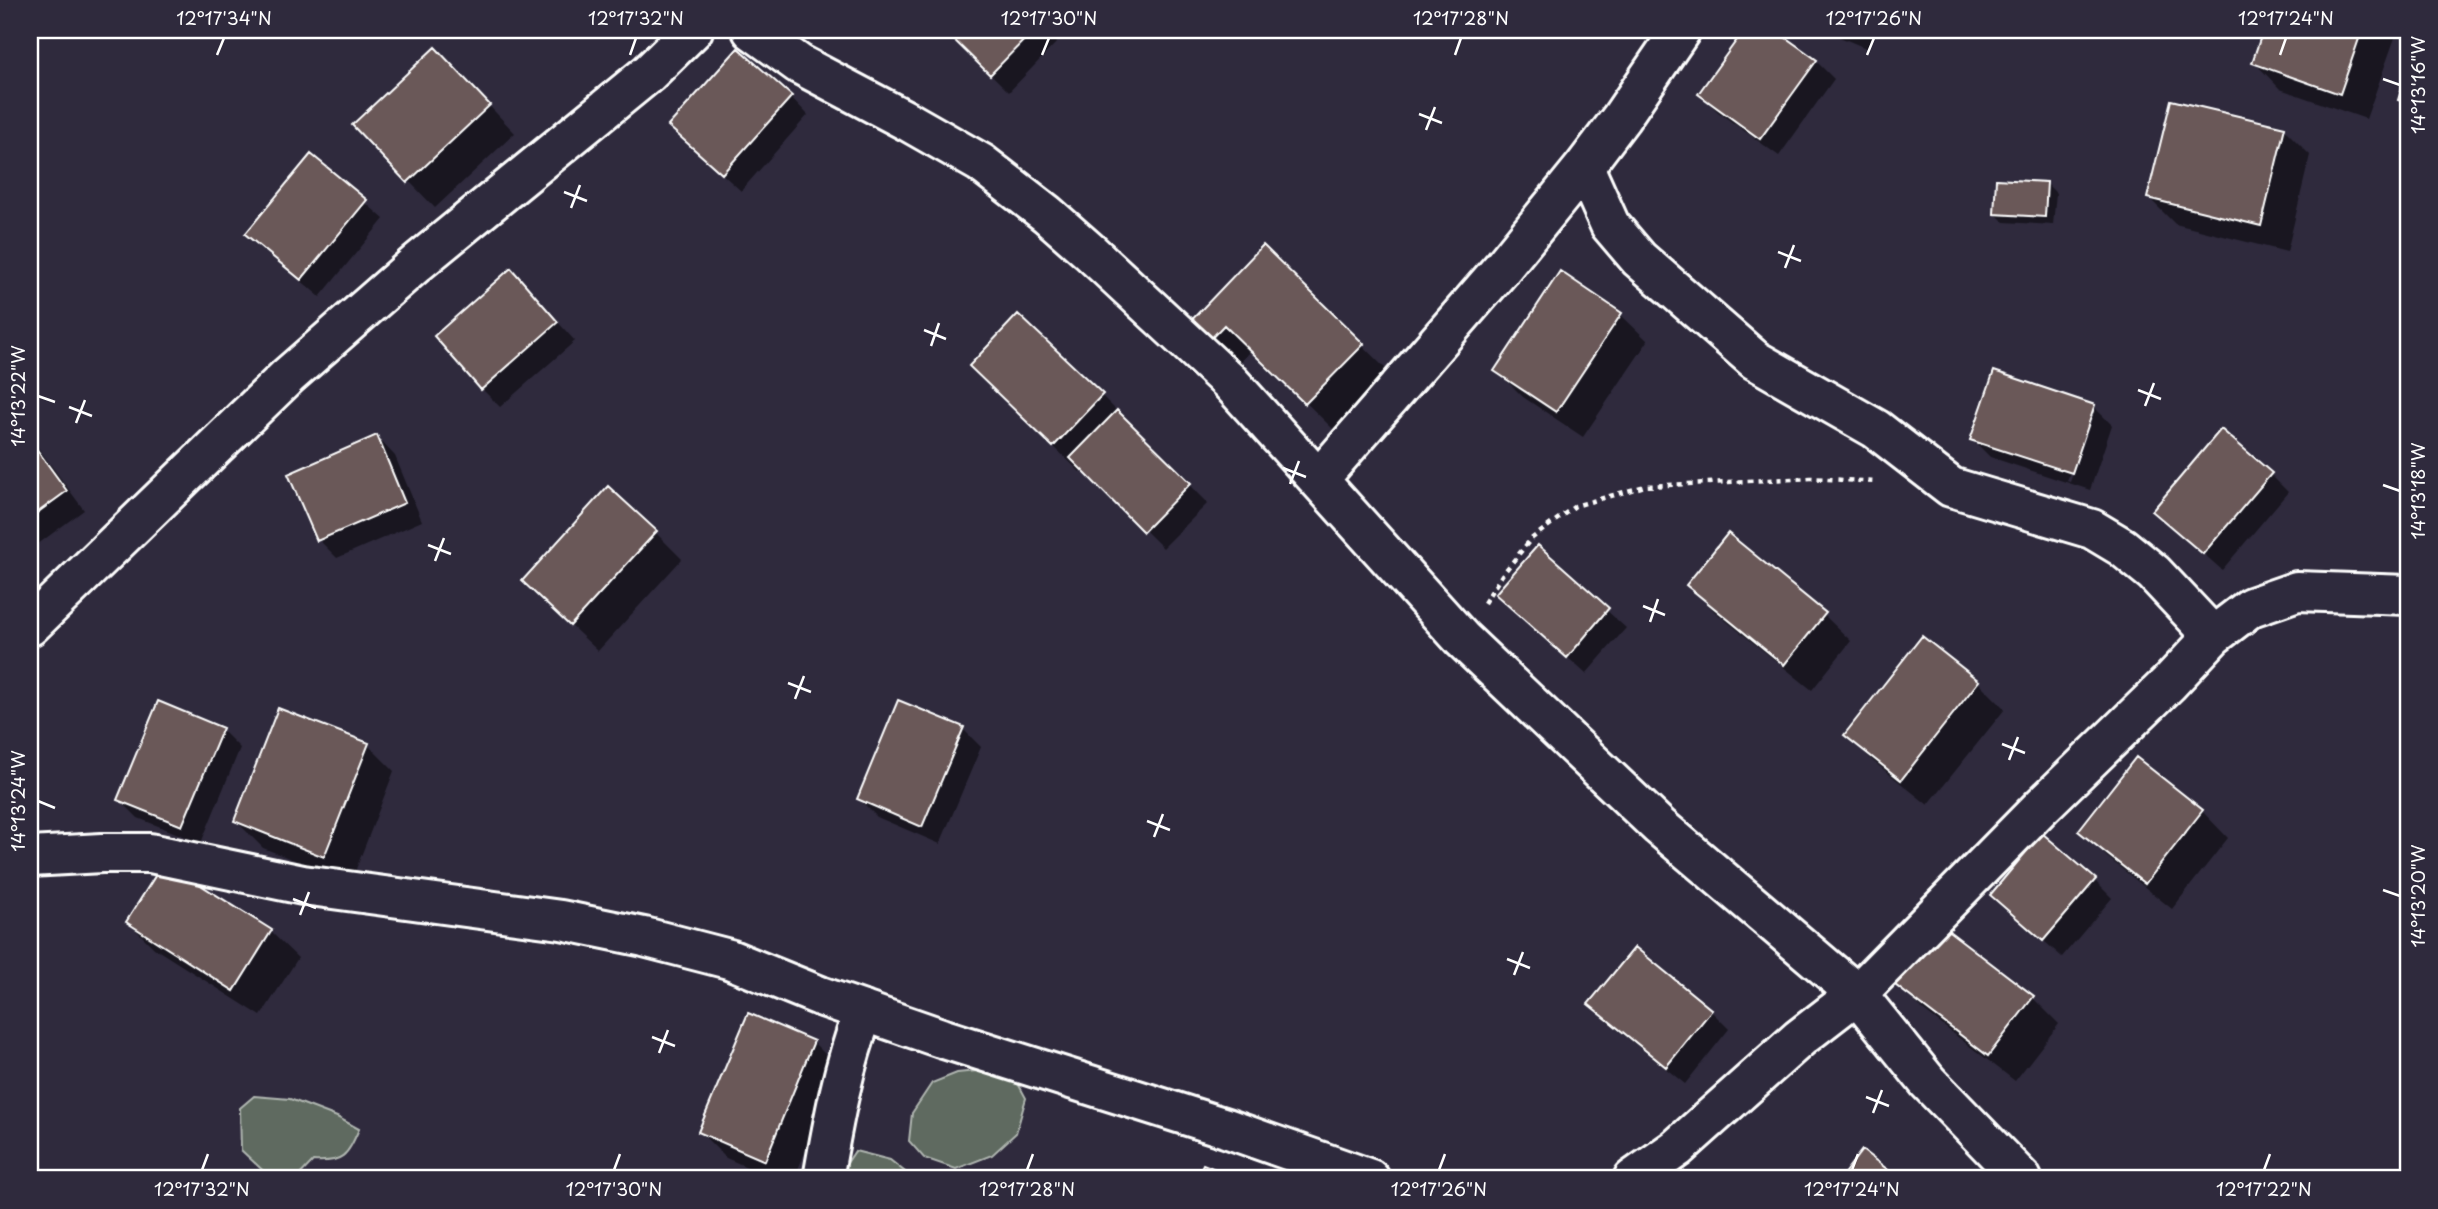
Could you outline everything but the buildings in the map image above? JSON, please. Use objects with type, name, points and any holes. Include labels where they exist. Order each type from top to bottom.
[{"type":"street","points":[[30,626],[288,376],[417,263],[649,73],[693,30]]},
{"type":"street","points":[[752,30],[799,65],[981,163],[1047,214],[1230,382],[1462,639],[1659,826],[1857,994],[1928,1082],[2022,1179]]},
{"type":"street","points":[[1319,479],[1524,241],[1584,167],[1622,118],[1681,30]]},
{"type":"street","points":[[1584,167],[1610,225],[1639,259],[1755,360],[1876,429],[1951,487],[2092,530],[2122,547],[2154,573],[2213,636]]},
{"type":"street","points":[[1633,1179],[1677,1149],[1800,1038],[1857,994],[2213,636],[2251,607],[2297,591],[2408,595]]},
{"type":"street","points":[[30,857],[102,852],[150,853],[211,863],[303,885],[561,920],[644,937],[729,959],[820,996],[941,1038],[1226,1128],[1370,1179]]},
{"type":"street","points":[[823,1179],[835,1108],[848,1054],[864,1011]]},
{"type":"path","points":[[1462,639],[1502,575],[1531,539],[1575,506],[1645,486],[1811,478],[1887,483]]},
{"type":"green space","points":[[977,1071],[1015,1078],[1026,1098],[1016,1133],[992,1155],[956,1169],[924,1158],[909,1141],[912,1113],[932,1083],[957,1073]]},
{"type":"green space","points":[[254,1096],[290,1099],[337,1117],[359,1129],[347,1152],[338,1159],[313,1161],[296,1179],[272,1179],[241,1150],[240,1108]]},
{"type":"green space","points":[[855,1151],[890,1160],[914,1179],[841,1179],[841,1172]]}]
